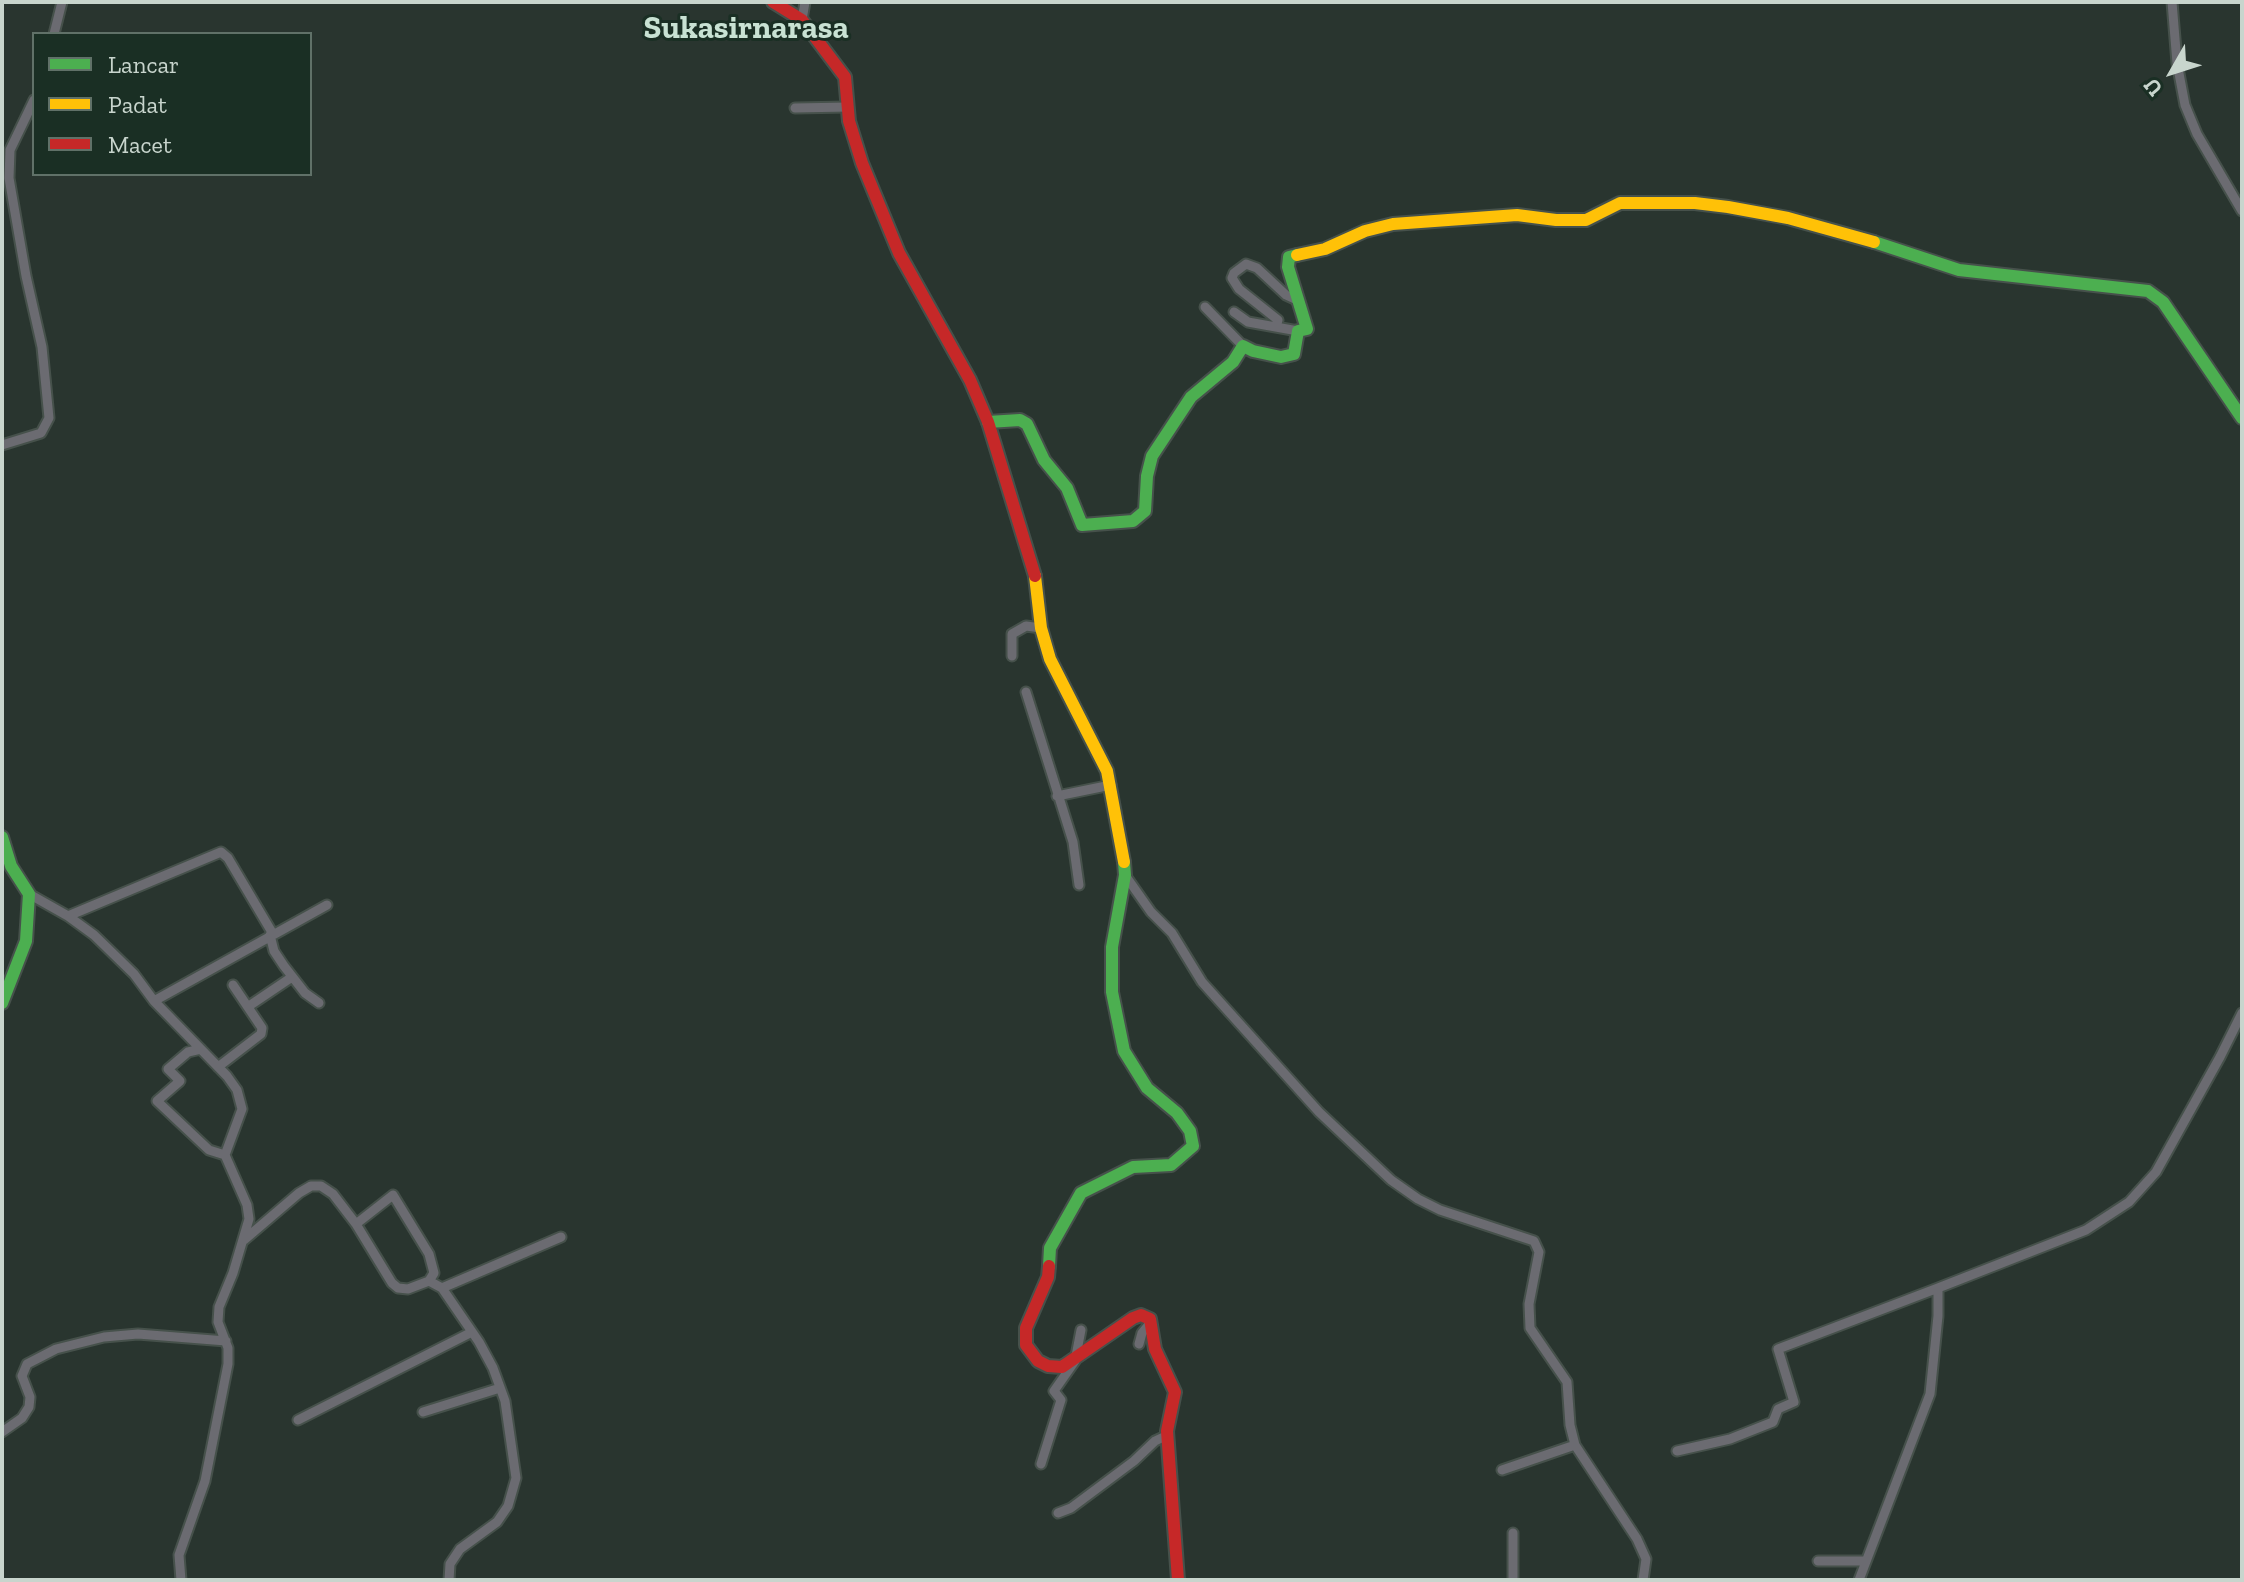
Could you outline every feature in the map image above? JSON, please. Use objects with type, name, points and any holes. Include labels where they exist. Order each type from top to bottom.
[{"type":"street","points":[[54,32],[62,2]]},
{"type":"street","points":[[773,2],[802,20],[845,77],[849,121],[862,163],[899,253],[970,380],[988,422],[1037,583],[1041,628],[1050,659],[1107,771],[1111,785],[1125,875],[1112,947],[1112,992],[1124,1051],[1147,1088],[1177,1113],[1190,1131],[1193,1146],[1171,1165],[1133,1167],[1086,1189],[1078,1197],[1050,1248],[1048,1277],[1025,1336],[1028,1351],[1038,1361],[1056,1368],[1075,1361],[1136,1316],[1145,1316],[1151,1322],[1155,1349],[1175,1392],[1168,1435],[1178,1580]]},
{"type":"street","points":[[802,20],[805,2]]},
{"type":"street","points":[[2172,2],[2177,63],[2185,105],[2197,134],[2242,211]]},
{"type":"street","points":[[2,445],[41,433],[49,418],[42,347],[9,178],[10,150],[32,104]]},
{"type":"street","points":[[795,108],[848,107]]},
{"type":"street","points":[[1234,312],[1248,322],[1306,331],[1288,267],[1289,257],[1325,249],[1365,231],[1393,224],[1517,215],[1586,220],[1620,203],[1695,203],[1788,218],[1959,270],[2154,293],[2242,418]]},
{"type":"street","points":[[1276,327],[1278,320],[1239,289],[1232,278],[1234,273],[1246,264],[1257,268],[1286,295],[1300,302]]},
{"type":"street","points":[[1205,307],[1243,346],[1253,351],[1289,356],[1297,348],[1298,331]]},
{"type":"street","points":[[988,422],[1020,420],[1027,424],[1044,460],[1067,488],[1082,525],[1133,521],[1141,517],[1147,505],[1148,465],[1179,412],[1199,389],[1233,362],[1243,346]]},
{"type":"street","points":[[1012,656],[1012,634],[1026,626],[1041,628]]},
{"type":"street","points":[[1026,692],[1073,842],[1079,885]]},
{"type":"street","points":[[1057,796],[1111,785]]},
{"type":"street","points":[[2,837],[11,866],[29,894],[94,935],[134,974],[154,1001],[237,1090],[242,1109],[225,1155],[247,1205],[249,1219],[219,1307],[218,1322],[226,1341],[228,1364],[205,1481],[179,1555],[181,1580]]},
{"type":"street","points":[[68,916],[221,852],[228,858],[271,935],[274,951],[305,993],[319,1003]]},
{"type":"street","points":[[1125,875],[1151,912],[1172,933],[1202,982],[1319,1112],[1391,1180],[1440,1210],[1534,1241],[1539,1252],[1528,1318],[1535,1338],[1567,1382],[1570,1425],[1575,1445],[1637,1539],[1646,1559],[1643,1580]]},
{"type":"street","points":[[2,1003],[26,941],[29,894]]},
{"type":"street","points":[[154,1001],[327,905]]},
{"type":"street","points":[[249,1006],[292,977]]},
{"type":"street","points":[[218,1067],[261,1034],[262,1028],[233,985]]},
{"type":"street","points":[[1677,1451],[1730,1439],[1773,1422],[1778,1409],[1794,1402],[1778,1349],[2086,1230],[2129,1202],[2156,1172],[2242,1013]]},
{"type":"street","points":[[201,1049],[188,1052],[168,1069],[180,1081],[157,1101],[209,1150],[225,1155]]},
{"type":"street","points":[[242,1242],[299,1193],[311,1186],[321,1186],[333,1194],[356,1224],[392,1283],[398,1288],[408,1289],[429,1281],[434,1273],[429,1254],[393,1195],[356,1224]]},
{"type":"street","points":[[442,1288],[561,1237]]},
{"type":"street","points":[[429,1281],[442,1288],[493,1368],[505,1401],[515,1460],[514,1490],[508,1506],[497,1522],[460,1549],[450,1564],[449,1580]]},
{"type":"street","points":[[1859,1580],[1930,1394],[1938,1288]]},
{"type":"street","points":[[1139,1344],[1142,1333],[1151,1322]]},
{"type":"street","points":[[1041,1464],[1061,1400],[1054,1391],[1075,1361],[1081,1330]]},
{"type":"street","points":[[298,1420],[472,1332]]},
{"type":"street","points":[[2,1432],[22,1418],[29,1407],[30,1397],[22,1376],[27,1364],[56,1349],[104,1337],[138,1334],[226,1341]]},
{"type":"street","points":[[423,1412],[500,1388]]},
{"type":"street","points":[[1058,1513],[1071,1508],[1134,1461],[1155,1441],[1168,1435]]},
{"type":"street","points":[[1502,1470],[1575,1445]]},
{"type":"street","points":[[1513,1533],[1513,1580]]},
{"type":"street","points":[[1818,1561],[1866,1561]]},
{"type":"traffic: fast","points":[[1874,242],[1959,270],[2148,291],[2163,302],[2242,418]]},
{"type":"traffic: fast","points":[[988,422],[1020,420],[1027,424],[1044,460],[1067,488],[1082,525],[1133,521],[1145,511],[1147,476],[1152,456],[1191,397],[1233,362],[1243,346],[1281,357],[1294,354],[1298,331],[1307,329],[1288,267],[1289,257],[1297,255]]},
{"type":"traffic: fast","points":[[2,837],[11,866],[29,894],[26,941],[2,1003]]},
{"type":"traffic: fast","points":[[1049,1266],[1050,1248],[1081,1193],[1133,1167],[1171,1165],[1193,1146],[1190,1131],[1177,1113],[1147,1088],[1124,1051],[1112,992],[1112,947],[1125,875],[1124,862]]},
{"type":"traffic: slow","points":[[1297,255],[1325,249],[1365,231],[1393,224],[1517,215],[1586,220],[1620,203],[1695,203],[1728,207],[1788,218],[1874,242]]},
{"type":"traffic: slow","points":[[1035,576],[1041,628],[1050,659],[1107,771],[1124,862]]},
{"type":"traffic: jam","points":[[773,2],[802,20],[845,77],[849,121],[862,163],[899,253],[970,380],[988,422],[1035,576]]},
{"type":"traffic: jam","points":[[1049,1266],[1048,1277],[1026,1328],[1026,1345],[1038,1361],[1048,1366],[1062,1367],[1133,1318],[1141,1315],[1150,1319],[1155,1349],[1175,1392],[1167,1431],[1178,1580]]},
{"type":"district","name":"Sukasirnarasa","points":[[746,29]]}]
